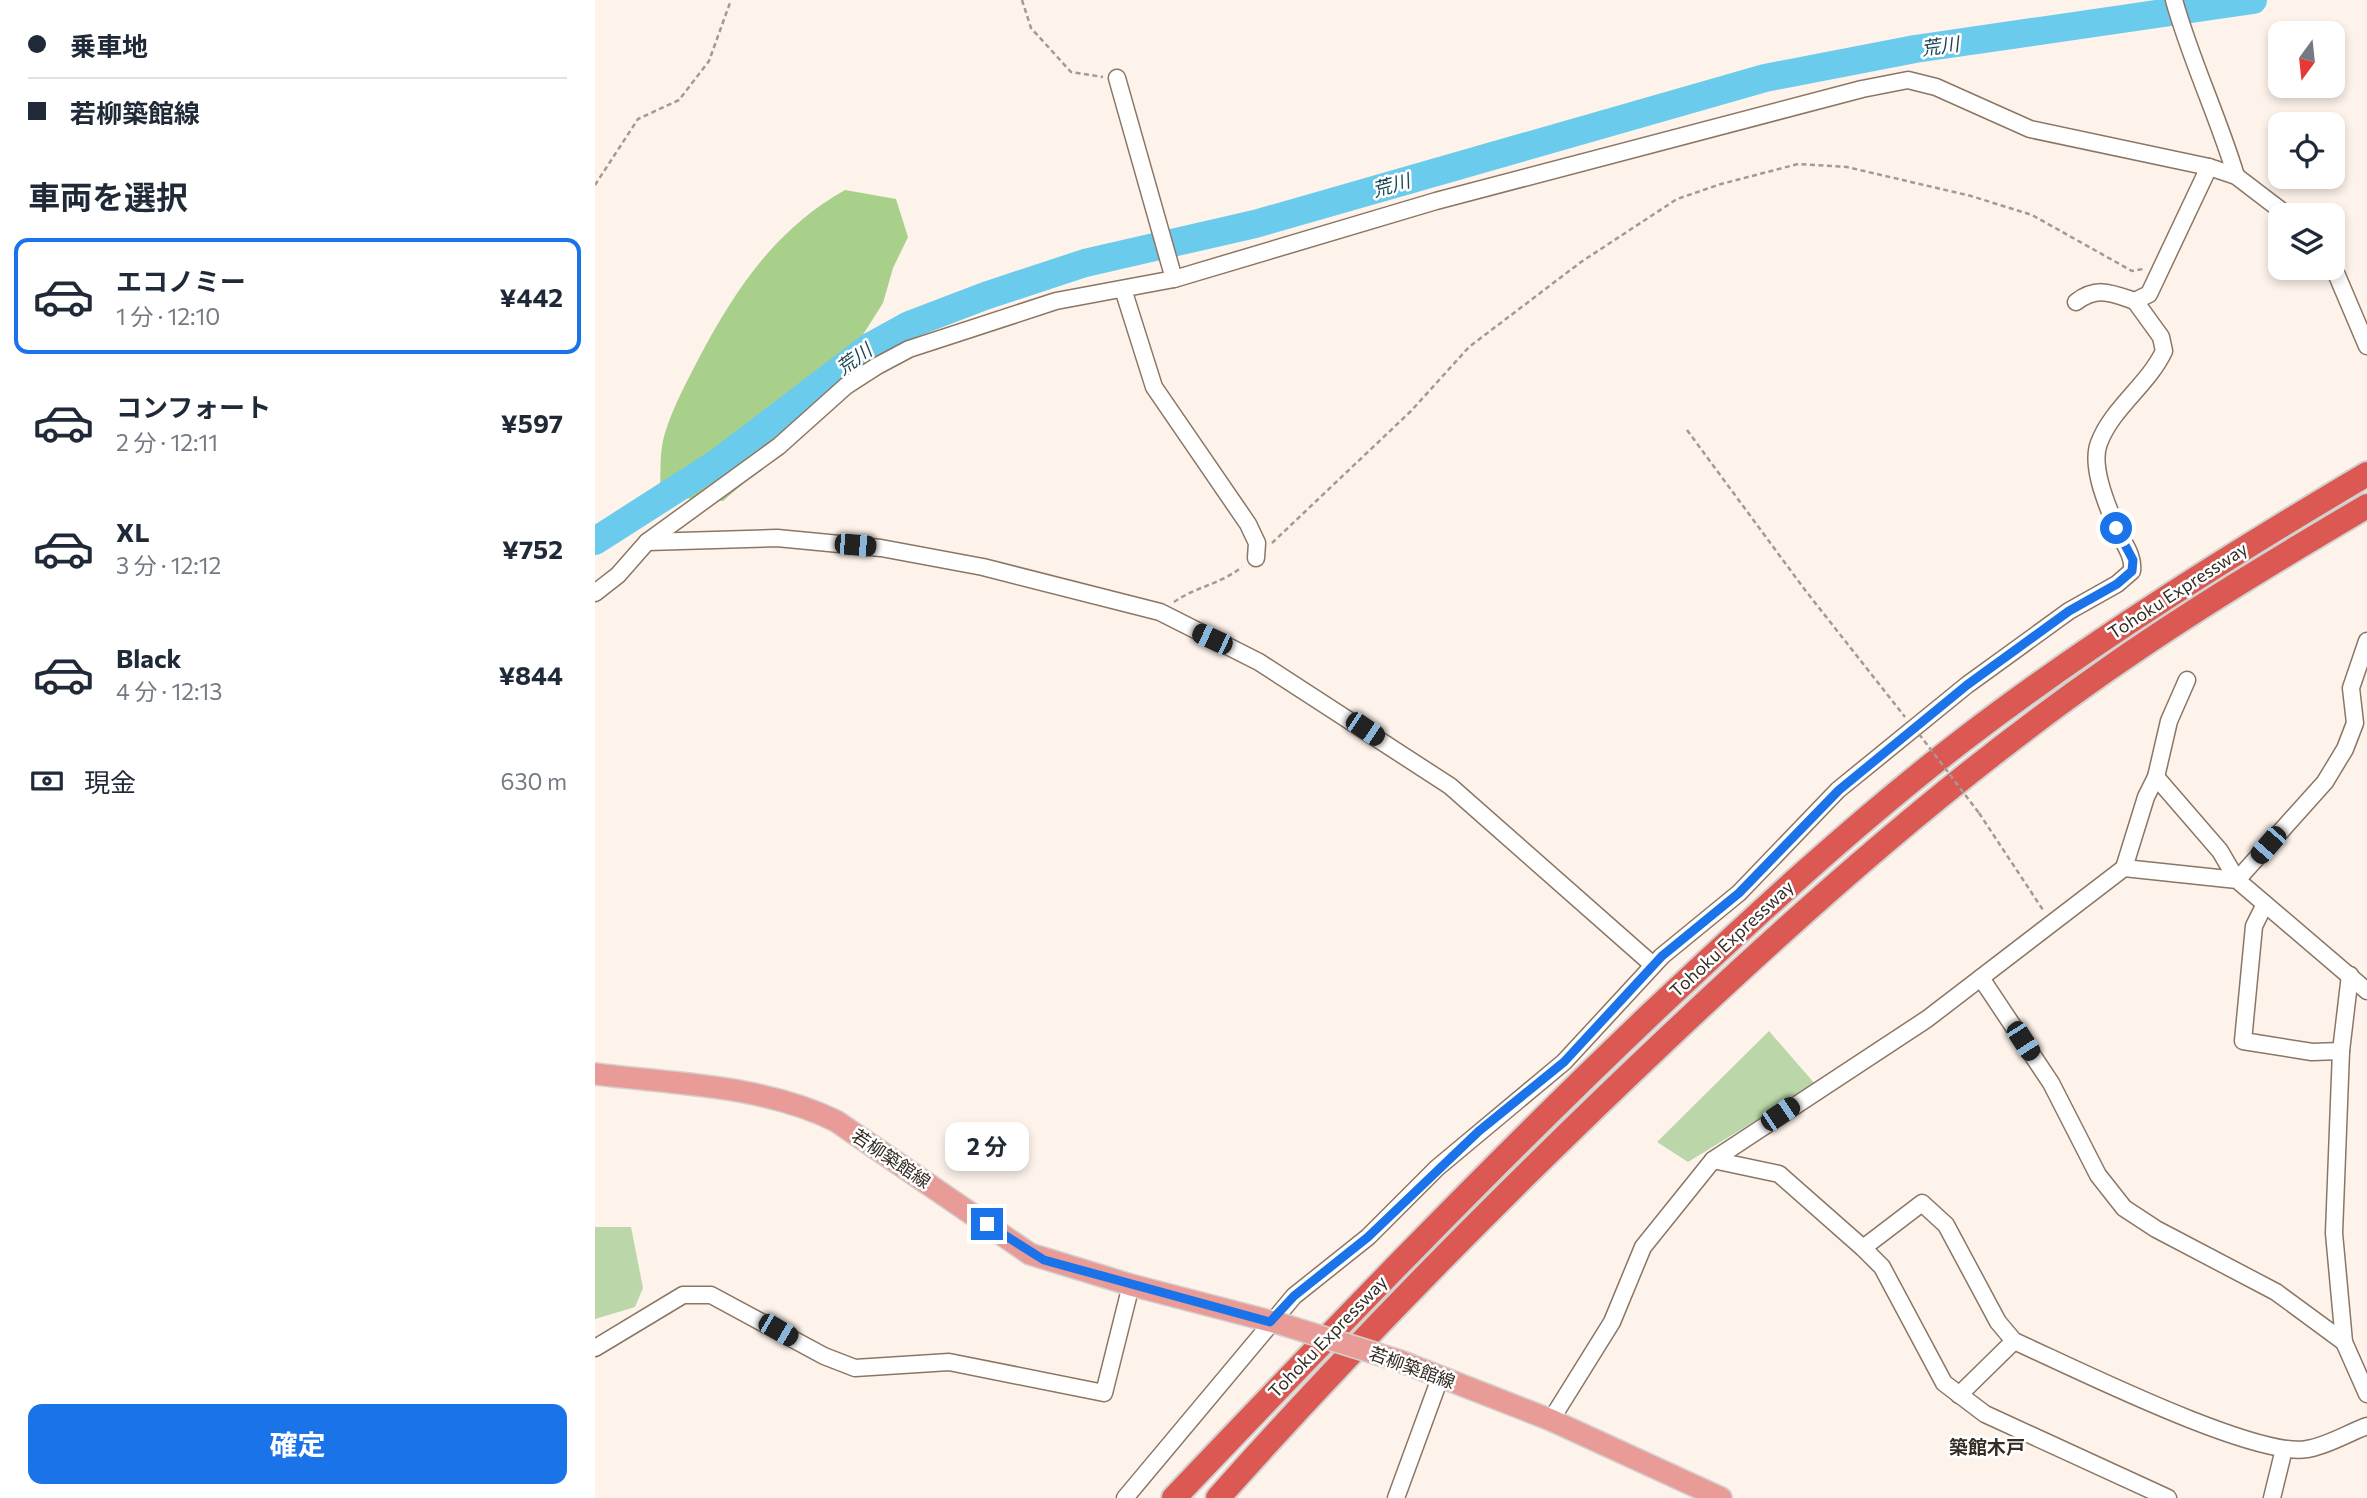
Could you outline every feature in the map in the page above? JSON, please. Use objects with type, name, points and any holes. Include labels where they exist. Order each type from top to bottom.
[{"type":"highway","name":"Tohoku Expressway","points":[[1174,1498],[1537,1123],[1836,844],[1963,740],[2091,648],[2235,552],[2367,474]]},
{"type":"highway","name":"Tohoku Expressway","points":[[1218,1498],[1311,1393],[1557,1142],[1759,952],[1857,866],[1983,762],[2107,670],[2249,576],[2367,506]]},
{"type":"main road","name":"若柳築館線","points":[[595,1074],[776,1098],[805,1106],[836,1121],[1030,1254],[1400,1361],[1551,1420],[1721,1498]]},
{"type":"street","points":[[2174,0],[2182,29],[2225,138],[2235,171]]},
{"type":"street","points":[[1117,78],[1172,273]]},
{"type":"street","points":[[595,593],[618,575],[647,541],[779,446],[846,386],[909,349],[1056,301],[1123,289],[1172,273],[1436,201],[1862,89],[1908,80],[1936,87],[2030,129],[2235,171],[2273,203]]},
{"type":"street","points":[[2134,301],[2149,293],[2209,167]]},
{"type":"street","points":[[2339,280],[2367,346]]},
{"type":"street","points":[[1123,289],[1154,387],[1248,524],[1257,543],[1255,558]]},
{"type":"street","points":[[1125,1498],[1276,1323],[1294,1296],[1368,1237],[1479,1131],[1564,1062],[1653,965],[1739,893],[1839,790],[2058,618],[2117,584],[2132,571],[2133,560],[2116,528],[2104,495],[2097,447],[2106,427],[2155,369],[2165,351],[2161,337],[2134,301],[2099,290],[2088,293],[2076,302]]},
{"type":"street","points":[[647,541],[777,538],[881,548],[983,567],[1160,612],[1259,662],[1450,786],[1653,965]]},
{"type":"street","points":[[2237,880],[2325,782],[2345,749],[2354,723],[2351,688],[2367,641]]},
{"type":"street","points":[[1551,1420],[1612,1322],[1643,1247],[1713,1160],[1927,1019],[2124,868],[2146,797],[2156,778],[2169,721],[2187,680]]},
{"type":"street","points":[[2156,778],[2220,851],[2237,880],[2367,990]]},
{"type":"street","points":[[2124,868],[2237,880]]},
{"type":"street","points":[[2265,904],[2254,926],[2243,1041],[2312,1052],[2341,1051]]},
{"type":"street","points":[[2350,975],[2341,1051],[2334,1233],[2344,1342],[2367,1394]]},
{"type":"street","points":[[1981,978],[2051,1083],[2098,1175],[2124,1208],[2156,1229],[2276,1292],[2344,1342]]},
{"type":"street","points":[[1713,1160],[1779,1174],[1863,1248],[1882,1267],[1944,1383],[1959,1395],[1985,1414],[2168,1498]]},
{"type":"street","points":[[1863,1248],[1922,1203],[1946,1225],[1998,1322],[2014,1342],[2212,1428],[2284,1449],[2307,1449],[2367,1426]]},
{"type":"street","points":[[595,1348],[684,1295],[711,1295],[824,1356],[855,1368],[949,1362],[1104,1393],[1131,1285]]},
{"type":"street","points":[[1959,1395],[2014,1342]]},
{"type":"street","points":[[1396,1498],[1440,1378]]},
{"type":"street","points":[[2272,1498],[2284,1449]]},
{"type":"path","points":[[595,185],[638,119],[679,100],[709,61],[731,0]]},
{"type":"path","points":[[1022,0],[1031,29],[1071,72],[1117,78]]},
{"type":"path","points":[[1160,612],[1186,594],[1223,581],[1255,558],[1411,411],[1469,348],[1581,262],[1667,206],[1721,184],[1797,164],[1847,167],[1912,185],[1971,196],[2032,215],[2131,271],[2143,270]]},
{"type":"path","points":[[1687,430],[1805,590],[1979,813],[2053,924]]},
{"type":"green space","points":[[845,190],[896,199],[908,237],[893,268],[883,303],[823,398],[767,463],[723,501],[682,498],[660,492],[662,447],[668,423],[690,375],[729,306],[744,283],[779,241],[820,206]]},
{"type":"green space","points":[[1769,1031],[1815,1084],[1688,1162],[1657,1142]]},
{"type":"green space","points":[[595,1227],[631,1227],[643,1288],[635,1307],[595,1319]]},
{"type":"waterway","name":"荒川","points":[[595,541],[717,463],[871,346],[909,325],[985,296],[1085,263],[1255,224],[1765,78],[1915,49],[2253,0]]},
{"type":"district","name":"築館木戸","points":[[1987,1447]]},
{"type":"route","points":[[987,1224],[1030,1254],[1044,1260],[1270,1322],[1294,1296],[1368,1237],[1437,1168],[1564,1062],[1607,1012],[1662,956],[1739,893],[1839,790],[1967,685],[2069,611],[2117,584],[2132,571],[2133,560],[2116,528]]}]
